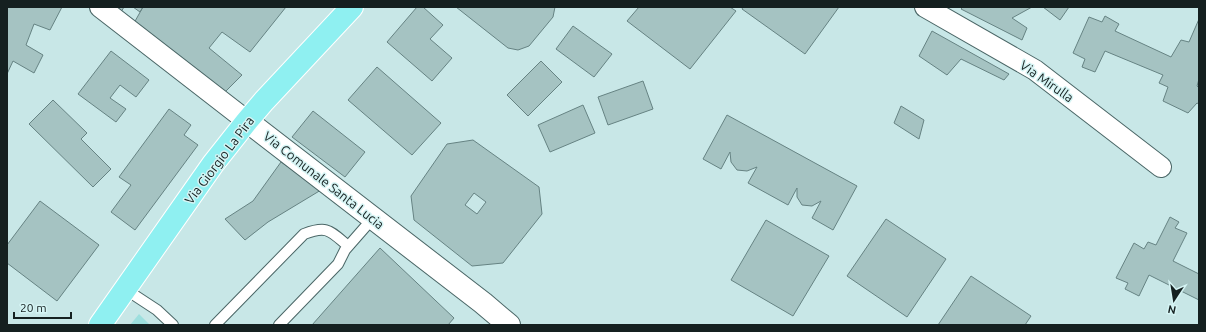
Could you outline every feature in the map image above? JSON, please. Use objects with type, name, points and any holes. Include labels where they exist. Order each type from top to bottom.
[{"type":"main road","name":"Via Giorgio La Pira","points":[[100,325],[213,164],[247,121],[352,7]]},
{"type":"street","name":"Via Comunale Santa Lucia","points":[[100,7],[483,303],[509,325]]},
{"type":"street","name":"Via Mirulla","points":[[925,7],[1035,70],[1161,167]]},
{"type":"street","points":[[483,303],[491,325]]},
{"type":"lane","points":[[279,325],[338,264],[344,250],[373,218]]},
{"type":"lane","points":[[215,325],[304,234],[318,229],[331,231],[348,246]]},
{"type":"lane","points":[[125,289],[157,310],[174,325]]},
{"type":"shaded area","points":[[139,314],[150,325],[130,325]]},
{"type":"building","points":[[8,7],[62,7],[50,30],[34,24],[26,45],[43,55],[34,73],[13,61],[7,74]]},
{"type":"building","points":[[114,7],[124,7],[121,12]]},
{"type":"building","points":[[133,7],[143,7],[140,12]]},
{"type":"building","points":[[143,7],[286,7],[250,52],[222,32],[209,48],[242,75],[225,92],[134,23]]},
{"type":"building","points":[[417,7],[423,7],[443,25],[430,39],[452,58],[432,81],[387,42]]},
{"type":"building","points":[[456,7],[555,7],[553,17],[529,46],[518,50],[508,48]]},
{"type":"building","points":[[639,7],[730,7],[736,11],[690,69],[627,21]]},
{"type":"building","points":[[743,7],[839,7],[805,54],[742,9]]},
{"type":"building","points":[[963,7],[1032,7],[1012,18],[1027,28],[1022,40],[961,9]]},
{"type":"building","points":[[1043,7],[1069,7],[1060,20]]},
{"type":"building","points":[[1105,16],[1119,24],[1115,31],[1171,57],[1181,40],[1189,42],[1199,19],[1199,79],[1197,86],[1199,88],[1199,104],[1197,103],[1188,113],[1163,101],[1168,87],[1159,83],[1163,75],[1105,51],[1095,72],[1082,67],[1085,59],[1073,53],[1089,17],[1102,22]]},
{"type":"building","points":[[573,26],[612,54],[594,77],[556,49]]},
{"type":"building","points":[[932,31],[1009,74],[1004,80],[961,59],[947,75],[919,56]]},
{"type":"building","points":[[111,51],[149,80],[136,97],[120,85],[110,98],[126,109],[116,122],[78,94]]},
{"type":"building","points":[[541,61],[562,82],[528,116],[507,95]]},
{"type":"building","points":[[377,67],[441,123],[412,155],[348,100]]},
{"type":"building","points":[[643,81],[653,109],[608,125],[598,97]]},
{"type":"building","points":[[53,100],[87,133],[81,139],[111,169],[93,187],[29,124]]},
{"type":"building","points":[[583,105],[595,133],[550,152],[538,125]]},
{"type":"building","points":[[901,106],[924,120],[919,139],[894,123]]},
{"type":"building","points":[[169,109],[191,125],[184,135],[198,145],[135,230],[111,212],[131,185],[119,177]]},
{"type":"building","points":[[313,111],[365,152],[345,177],[292,137]]},
{"type":"building","points":[[727,115],[857,186],[833,230],[812,218],[821,201],[812,206],[802,205],[797,197],[797,188],[788,205],[748,183],[757,167],[747,171],[737,170],[731,162],[730,152],[721,169],[703,159]]},
{"type":"building","points":[[473,140],[539,187],[542,214],[503,263],[472,266],[414,220],[411,196],[447,144]],"holes":[[[474,193],[486,202],[477,214],[465,205]]]},
{"type":"building","points":[[281,162],[321,190],[268,222],[245,240],[225,219],[253,201]]},
{"type":"building","points":[[40,201],[99,245],[57,301],[7,263],[7,245]]},
{"type":"building","points":[[1170,217],[1179,222],[1175,228],[1187,233],[1173,261],[1199,274],[1199,300],[1149,275],[1139,296],[1125,289],[1128,283],[1116,278],[1134,243],[1144,249],[1148,242],[1156,245]]},
{"type":"building","points":[[886,219],[946,259],[907,317],[847,276]]},
{"type":"building","points":[[766,220],[829,256],[793,316],[731,280]]},
{"type":"building","points":[[380,248],[454,318],[448,325],[312,325]]},
{"type":"building","points":[[971,276],[1031,316],[1025,325],[938,325]]}]
